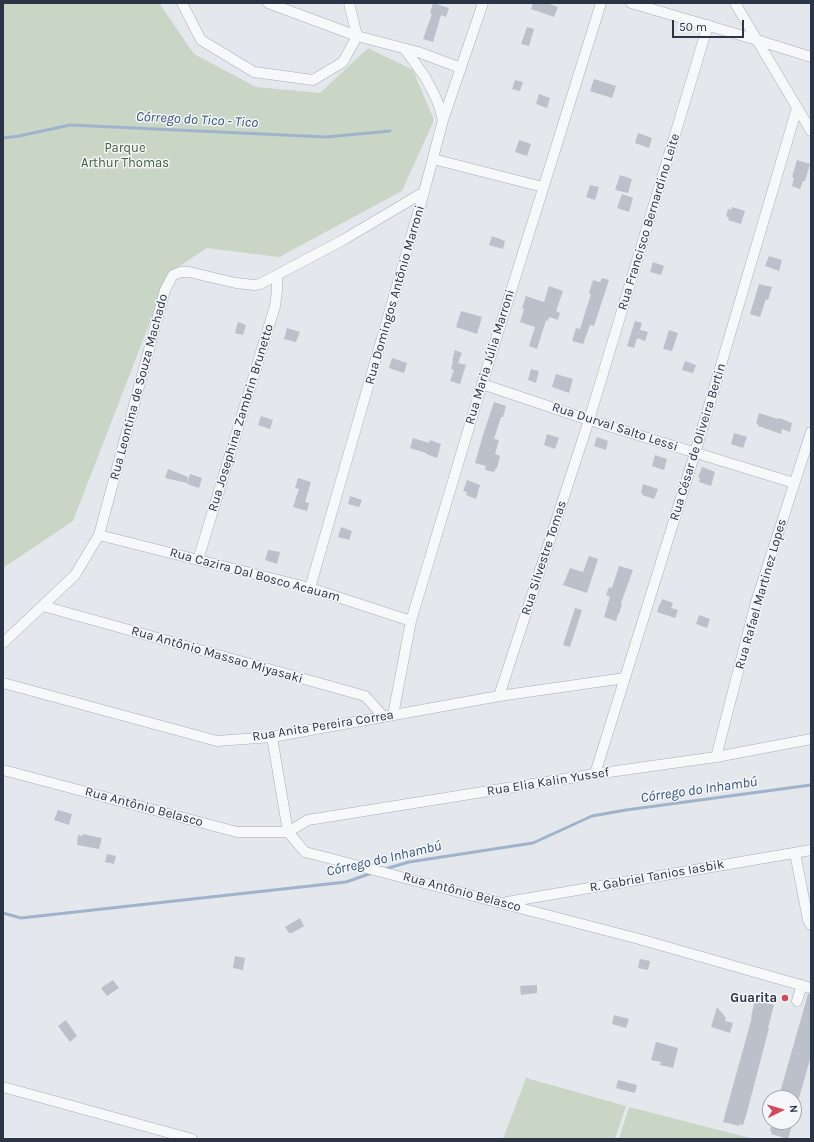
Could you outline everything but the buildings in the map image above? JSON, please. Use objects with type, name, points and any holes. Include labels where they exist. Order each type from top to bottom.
[{"type":"street","points":[[182,3],[201,40],[254,72],[313,80],[343,62],[357,36],[350,3]]},
{"type":"street","points":[[268,3],[357,36],[418,52],[461,68]]},
{"type":"street","name":"Rua Domingos Antônio Marroni","points":[[310,588],[424,192],[443,120],[483,3]]},
{"type":"street","name":"Rua Maria Júlia Marroni","points":[[389,716],[411,621],[482,384],[601,3]]},
{"type":"street","points":[[631,3],[811,57]]},
{"type":"street","points":[[735,3],[811,130]]},
{"type":"street","name":"Rua Francisco Bernardino Leite","points":[[589,420],[708,25]]},
{"type":"street","points":[[406,49],[435,96],[443,120]]},
{"type":"street","name":"Rua César de Oliveira Bertin","points":[[595,774],[696,453],[797,108]]},
{"type":"street","points":[[433,159],[543,187]]},
{"type":"street","name":"Rua Leontina de Souza Machado","points":[[3,643],[74,575],[99,534],[165,290],[173,275],[181,272],[188,272],[236,283],[254,285],[260,284],[342,240],[424,192]]},
{"type":"street","name":"Rua Josephina Zambrin Brunetto","points":[[198,560],[275,306],[277,276]]},
{"type":"street","name":"Rua Durval Salto Lessi","points":[[482,384],[589,420],[794,483]]},
{"type":"street","name":"Rua Silvestre Tomas","points":[[499,696],[589,420]]},
{"type":"street","name":"Rua Rafael Martinez Lopes","points":[[716,757],[756,602],[811,432]]},
{"type":"street","name":"Rua Cazira Dal Bosco Acauam","points":[[99,534],[310,588],[411,621]]},
{"type":"street","name":"Rua Antônio Massao Miyasaki","points":[[43,606],[365,696],[389,716]]},
{"type":"street","name":"Rua Anita Pereira Correa","points":[[3,683],[217,741],[272,737],[499,696],[625,678]]},
{"type":"street","points":[[272,737],[288,832]]},
{"type":"street","name":"Rua Elia Kalin Yussef","points":[[288,832],[308,820],[595,774],[716,757],[811,739]]},
{"type":"street","name":"Rua Antônio Belasco","points":[[3,770],[237,832],[288,832],[305,852],[638,939],[807,987]]},
{"type":"street","name":"R. Gabriel Tanios Iasbik","points":[[500,902],[811,850]]},
{"type":"street","points":[[795,853],[808,920],[811,925]]},
{"type":"street","points":[[797,1001],[807,987]]},
{"type":"street","points":[[3,1087],[192,1139]]},
{"type":"green space","name":"Parque Arthur Thomas","points":[[3,3],[159,3],[194,54],[256,87],[320,93],[368,48],[413,70],[434,120],[402,191],[279,257],[207,248],[169,273],[73,521],[3,568]]},
{"type":"green space","points":[[526,1078],[626,1106],[615,1139],[503,1139]]},
{"type":"green space","points":[[629,1107],[754,1139],[619,1139]]},
{"type":"waterway","name":"Córrego do Tico - Tico","points":[[3,138],[70,125],[326,137],[390,131]]},
{"type":"waterway","name":"Córrego do Inhambú","points":[[385,869],[409,862],[533,843],[592,816],[811,785]]},
{"type":"waterway","name":"Córrego do Inhambú","points":[[3,913],[21,918],[346,882],[372,873]]},
{"type":"place","name":"Guarita","points":[[785,998]]}]
